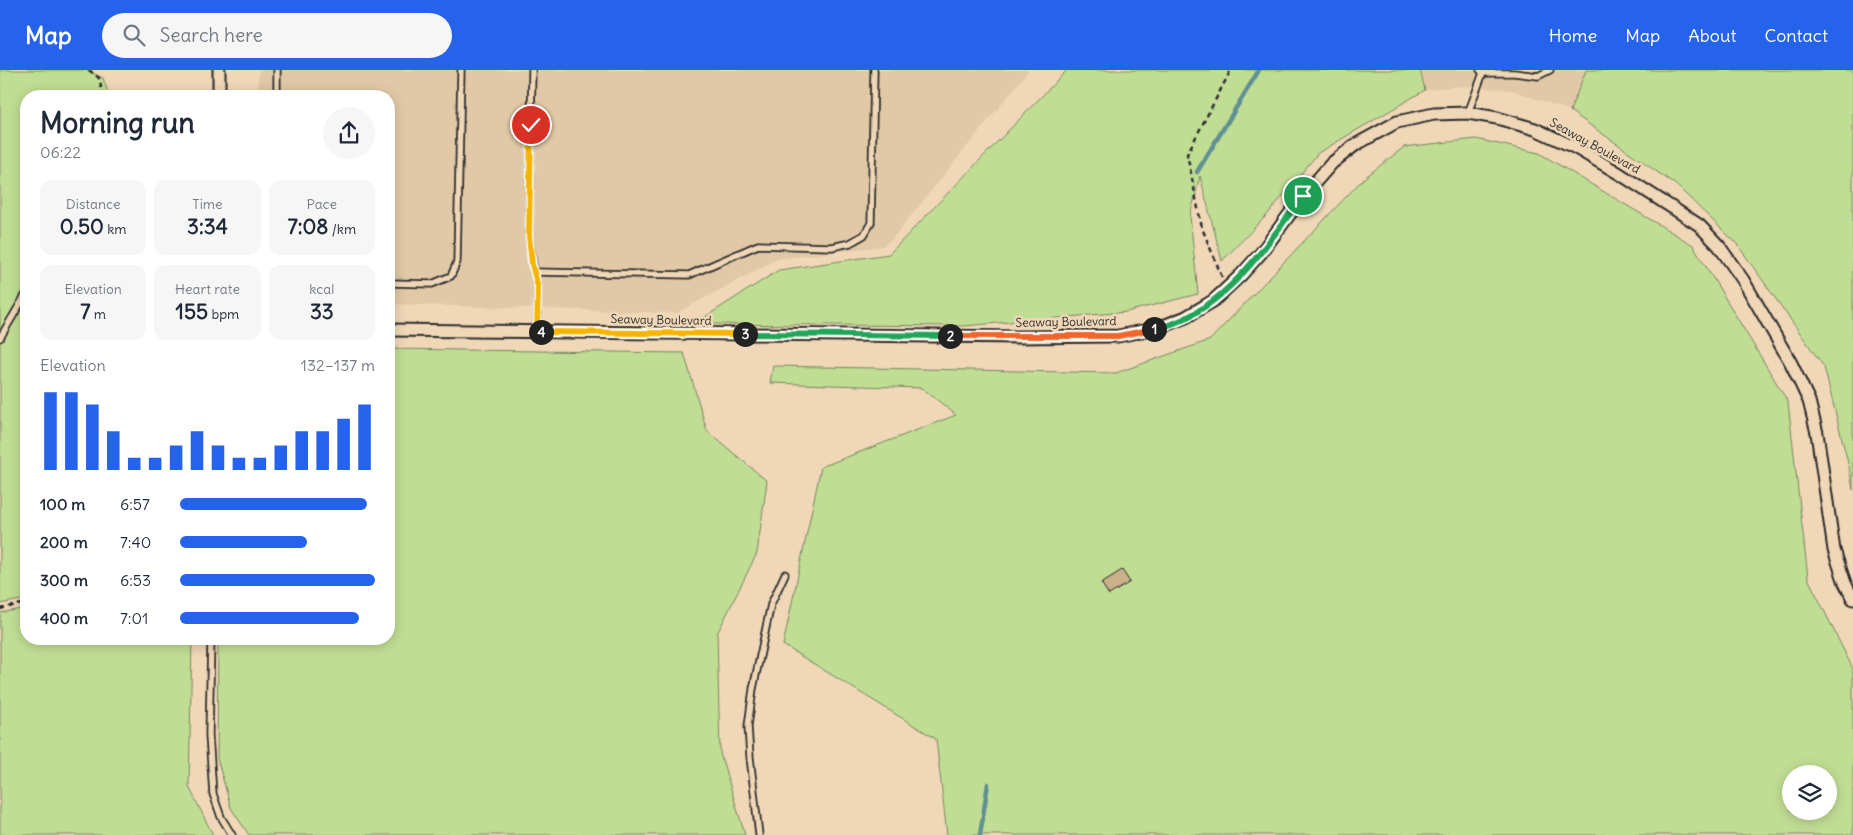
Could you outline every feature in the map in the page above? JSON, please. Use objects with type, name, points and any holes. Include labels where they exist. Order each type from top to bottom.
[{"type":"street","points":[[219,90],[220,70]]},
{"type":"street","name":"Seaway Boulevard","points":[[395,330],[1021,337],[1118,336],[1158,328],[1186,317],[1213,301],[1261,253],[1303,196],[1332,163],[1354,145],[1396,122],[1434,114],[1468,113],[1497,118],[1535,129],[1576,148],[1670,205],[1699,225],[1719,246],[1743,280],[1791,363],[1809,401],[1817,433],[1834,550],[1853,599]]},
{"type":"lane","points":[[277,70],[277,90]]},
{"type":"lane","points":[[395,283],[432,284],[451,276],[457,262],[461,70]]},
{"type":"lane","points":[[532,70],[529,236],[538,287],[537,332]]},
{"type":"lane","points":[[534,272],[689,275],[758,245],[832,247],[850,243],[864,236],[871,223],[874,70]]},
{"type":"lane","points":[[1468,113],[1482,72],[1538,76],[1550,70]]},
{"type":"lane","points":[[0,338],[20,304]]},
{"type":"lane","points":[[759,835],[748,726],[753,689],[771,604],[785,574]]},
{"type":"lane","points":[[211,645],[209,735],[213,794],[221,817],[232,835]]},
{"type":"path","points":[[89,70],[99,78],[102,90]]},
{"type":"path","points":[[1227,288],[1202,228],[1187,154],[1231,70]]},
{"type":"path","points":[[0,609],[20,604]]},
{"type":"shaded area","points":[[259,70],[1029,70],[892,239],[883,246],[777,259],[677,313],[395,304],[395,90],[258,90]]},
{"type":"shaded area","points":[[1420,70],[1586,70],[1570,111],[1512,90],[1460,86],[1425,90]]},
{"type":"green space","points":[[0,70],[86,70],[103,78],[107,90],[20,90],[20,600],[0,604]]},
{"type":"green space","points":[[1067,70],[1420,70],[1425,90],[1318,153],[1267,215],[1222,261],[1200,176],[1190,216],[1198,294],[1126,312],[963,326],[694,324],[779,270],[889,254]]},
{"type":"green space","points":[[1586,70],[1853,70],[1853,490],[1824,367],[1737,244],[1676,185],[1570,111]]},
{"type":"green space","points":[[1476,139],[1539,153],[1693,245],[1788,402],[1808,578],[1853,669],[1853,835],[947,835],[936,739],[783,645],[821,467],[956,415],[922,388],[770,383],[773,366],[1116,373],[1210,340],[1363,179],[1404,147]]},
{"type":"green space","points":[[395,349],[684,353],[707,431],[767,481],[757,553],[717,634],[720,753],[745,835],[249,835],[231,808],[217,758],[218,645],[395,645]]},
{"type":"green space","points":[[20,609],[20,645],[192,645],[189,787],[213,835],[0,835],[0,613]]},
{"type":"building","points":[[1122,570],[1130,582],[1109,595],[1101,583]]},
{"type":"waterway","points":[[1197,172],[1259,70]]},
{"type":"waterway","points":[[980,835],[988,784]]},
{"type":"route","points":[[531,125],[529,236],[532,264],[538,287],[537,332],[1021,337],[1118,336],[1158,328],[1186,317],[1213,301],[1242,275],[1261,253],[1303,196]]}]
